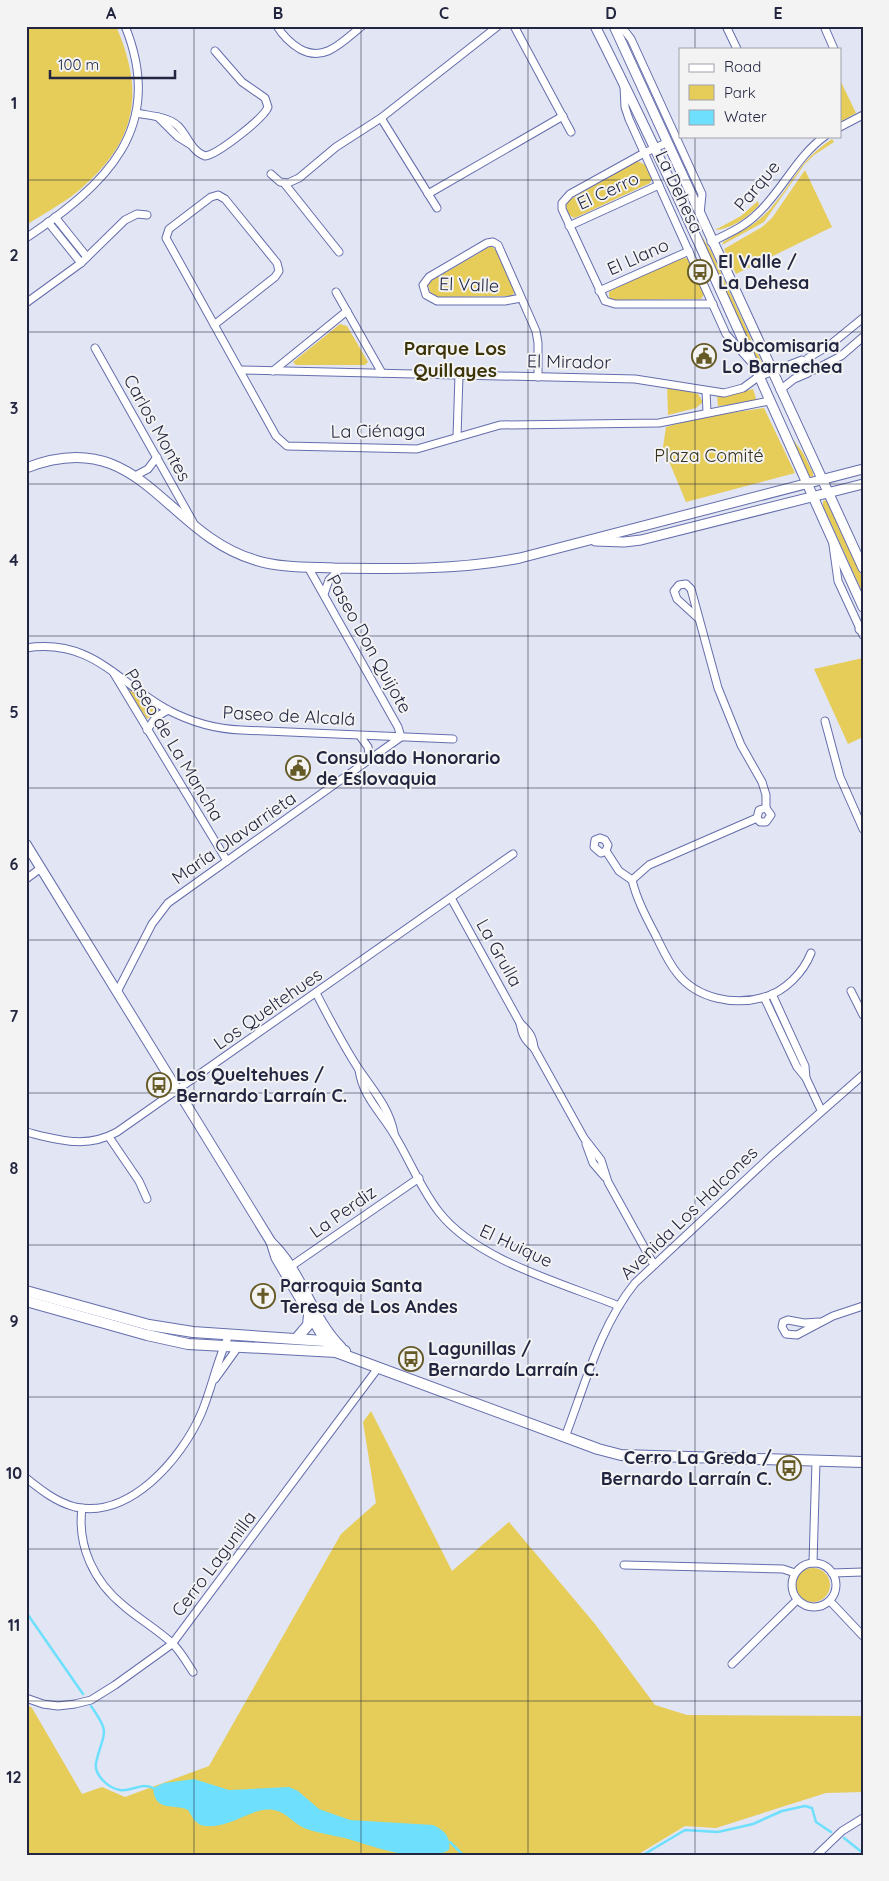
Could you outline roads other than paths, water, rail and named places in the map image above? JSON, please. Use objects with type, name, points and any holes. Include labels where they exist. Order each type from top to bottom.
[{"type":"main road","points":[[26,1291],[141,1323],[229,1335],[324,1341],[343,1353],[378,1368],[609,1453],[630,1456],[863,1462]]},
{"type":"main road","points":[[26,1302],[167,1340],[224,1346],[343,1353]]},
{"type":"main road","points":[[297,1338],[308,1325],[310,1315]]},
{"type":"street","points":[[26,238],[52,220],[112,167],[128,138],[136,113],[137,71],[133,48],[125,26]]},
{"type":"street","points":[[277,26],[294,45],[314,54],[328,52],[362,26]]},
{"type":"street","points":[[271,174],[277,181],[284,183],[299,178],[336,147],[381,118],[498,26]]},
{"type":"street","points":[[514,26],[571,132]]},
{"type":"street","points":[[595,26],[654,148],[863,607]]},
{"type":"street","points":[[614,26],[711,242],[863,568]]},
{"type":"street","points":[[621,26],[631,39],[702,194],[700,217]]},
{"type":"street","points":[[726,26],[737,48]]},
{"type":"street","points":[[824,26],[834,48]]},
{"type":"street","points":[[136,113],[158,117],[178,137],[202,155],[212,154],[262,116],[267,110],[265,98],[242,82],[215,51]]},
{"type":"street","name":"La Dehesa","points":[[623,81],[626,113],[644,153],[731,341],[751,362]]},
{"type":"street","points":[[428,194],[563,116]]},
{"type":"street","points":[[842,126],[863,116]]},
{"type":"street","points":[[381,118],[437,208]]},
{"type":"street","name":"Parque","points":[[711,242],[742,226],[756,216],[799,160],[821,138]]},
{"type":"street","points":[[666,143],[644,153],[566,197],[561,205],[603,299],[611,303],[713,304]]},
{"type":"street","points":[[284,183],[339,252]]},
{"type":"street","name":"El Cerro","points":[[570,226],[659,185]]},
{"type":"street","name":"La Ciénaga","points":[[214,325],[277,276],[278,265],[220,196],[211,197],[169,229],[166,235],[167,242],[278,439],[287,446],[412,449],[509,423],[659,423],[769,401]]},
{"type":"street","points":[[26,303],[88,257],[125,220],[138,214],[147,215]]},
{"type":"street","points":[[52,220],[88,257]]},
{"type":"street","points":[[52,220],[81,262]]},
{"type":"street","name":"El Valle","points":[[521,298],[505,301],[437,301],[426,295],[423,285],[429,277],[488,242],[493,242],[500,247],[538,338],[538,377]]},
{"type":"street","name":"El Llano","points":[[599,291],[689,251]]},
{"type":"street","points":[[336,292],[382,373]]},
{"type":"street","points":[[273,371],[347,311]]},
{"type":"street","name":"El Mirador","points":[[240,370],[647,379],[706,391],[730,392],[744,388],[758,377],[805,359],[830,345],[863,318]]},
{"type":"street","points":[[780,390],[794,379],[841,356],[863,337]]},
{"type":"street","name":"Carlos Montes","points":[[95,348],[193,522]]},
{"type":"street","points":[[457,437],[459,375]]},
{"type":"street","points":[[706,391],[707,412]]},
{"type":"street","points":[[26,468],[53,458],[80,456],[112,463],[135,476],[224,546],[243,556],[275,565],[403,569],[478,565],[520,558],[863,469]]},
{"type":"street","points":[[135,476],[148,469],[156,457]]},
{"type":"street","points":[[581,542],[641,540],[863,484]]},
{"type":"street","points":[[833,542],[838,582],[862,631]]},
{"type":"street","name":"Paseo Don Quijote","points":[[308,567],[398,727],[401,737]]},
{"type":"street","points":[[324,594],[329,580],[341,568]]},
{"type":"street","points":[[699,619],[675,598],[674,591],[679,585],[686,584],[691,589],[718,688],[746,755],[762,782],[766,795],[766,808],[771,815],[764,822],[757,818]]},
{"type":"street","name":"Paseo de Alcalá","points":[[26,648],[53,646],[75,650],[91,656],[168,710],[204,725],[230,730],[452,739]]},
{"type":"street","name":"Paseo de La Mancha","points":[[112,670],[227,861]]},
{"type":"street","points":[[147,730],[156,717],[168,710]]},
{"type":"street","points":[[825,721],[840,777],[863,829]]},
{"type":"street","points":[[360,736],[368,747],[370,760]]},
{"type":"street","name":"María Olavarrieta","points":[[117,992],[161,910],[401,737]]},
{"type":"street","points":[[757,818],[759,810],[766,808]]},
{"type":"street","points":[[632,880],[649,865],[757,818]]},
{"type":"street","points":[[26,844],[271,1242],[276,1258],[287,1269],[343,1353]]},
{"type":"street","points":[[606,850],[619,871],[632,880],[638,901],[676,973],[705,994],[722,1000],[740,1001],[772,994],[796,976],[808,962],[811,953]]},
{"type":"street","name":"Los Queltehues","points":[[26,1132],[73,1143],[89,1143],[109,1137],[513,854]]},
{"type":"street","points":[[26,879],[41,868]]},
{"type":"street","name":"La Grulla","points":[[451,898],[520,1023],[521,1034],[534,1048],[584,1138],[601,1160],[608,1182],[654,1264]]},
{"type":"street","points":[[851,991],[863,1015]]},
{"type":"street","name":"El Huique","points":[[316,993],[359,1070],[370,1082],[386,1110],[394,1133],[439,1212],[456,1230],[476,1246],[497,1257],[618,1306]]},
{"type":"street","points":[[772,994],[805,1066],[806,1078]]},
{"type":"street","points":[[764,997],[797,1067],[806,1078],[821,1110]]},
{"type":"street","name":"Avenida Los Halcones","points":[[565,1437],[606,1330],[618,1306],[635,1283],[821,1110],[863,1075]]},
{"type":"street","points":[[109,1137],[139,1181],[147,1199]]},
{"type":"street","name":"La Perdiz","points":[[287,1269],[419,1178]]},
{"type":"street","points":[[287,1269],[324,1341]]},
{"type":"street","points":[[820,1322],[804,1323],[788,1320],[784,1322],[782,1327],[786,1334],[794,1335],[820,1322],[863,1306]]},
{"type":"street","points":[[26,1478],[53,1498],[82,1508],[101,1507],[117,1503],[137,1492],[155,1476],[189,1435],[200,1415],[215,1379],[229,1335]]},
{"type":"street","points":[[215,1379],[238,1347]]},
{"type":"street","name":"Cerro Lagunilla","points":[[26,1698],[58,1706],[91,1700],[172,1644],[378,1368]]},
{"type":"street","points":[[813,1563],[816,1461]]},
{"type":"street","points":[[82,1508],[82,1542],[91,1566],[100,1582],[117,1601],[172,1644],[193,1672]]},
{"type":"street","points":[[813,1563],[822,1565],[832,1573],[836,1587],[830,1600],[817,1607],[810,1607],[797,1600],[792,1587],[795,1573],[804,1566],[813,1563]]},
{"type":"street","points":[[624,1565],[783,1569],[795,1573]]},
{"type":"street","points":[[832,1573],[863,1572]]},
{"type":"street","points":[[732,1664],[797,1600]]},
{"type":"street","points":[[830,1600],[863,1636]]},
{"type":"street","points":[[817,1855],[842,1831],[863,1818]]},
{"type":"water","points":[[194,1779],[229,1790],[289,1787],[298,1791],[319,1809],[350,1820],[433,1825],[441,1829],[448,1838],[449,1850],[425,1856],[383,1850],[345,1838],[309,1830],[274,1810],[256,1812],[220,1825],[200,1825],[194,1820],[188,1810],[161,1804],[154,1796],[153,1788],[164,1783]]},
{"type":"waterway","points":[[26,1612],[83,1694]]},
{"type":"waterway","points":[[91,1706],[104,1729],[96,1763],[97,1772],[103,1780],[111,1787],[120,1790],[144,1786],[153,1788]]},
{"type":"waterway","points":[[643,1855],[685,1830],[718,1832],[753,1824],[782,1811],[805,1806],[812,1808],[816,1822],[831,1832]]},
{"type":"waterway","points":[[844,1838],[863,1853]]},
{"type":"waterway","points":[[450,1842],[463,1855]]},
{"type":"waterway","points":[[522,1855],[545,1855]]},
{"type":"place","name":"El Valle / La Dehesa","points":[[700,272]]},
{"type":"place","name":"Subcomisaria Lo Barnechea","points":[[704,356]]},
{"type":"place","name":"Consulado Honorario de Eslovaquia","points":[[298,768]]},
{"type":"place","name":"Los Queltehues / Bernardo Larraín C.","points":[[159,1085]]},
{"type":"place","name":"Parroquia Santa Teresa de Los Andes","points":[[263,1296]]},
{"type":"place","name":"Lagunillas / Bernardo Larraín C.","points":[[411,1359]]},
{"type":"place","name":"Cerro La Greda / Bernardo Larraín C.","points":[[789,1468]]},
{"type":"district","name":"Parque Los Quillayes","points":[[455,359]]},
{"type":"park label","name":"Plaza Comité","points":[[709,456]]}]
